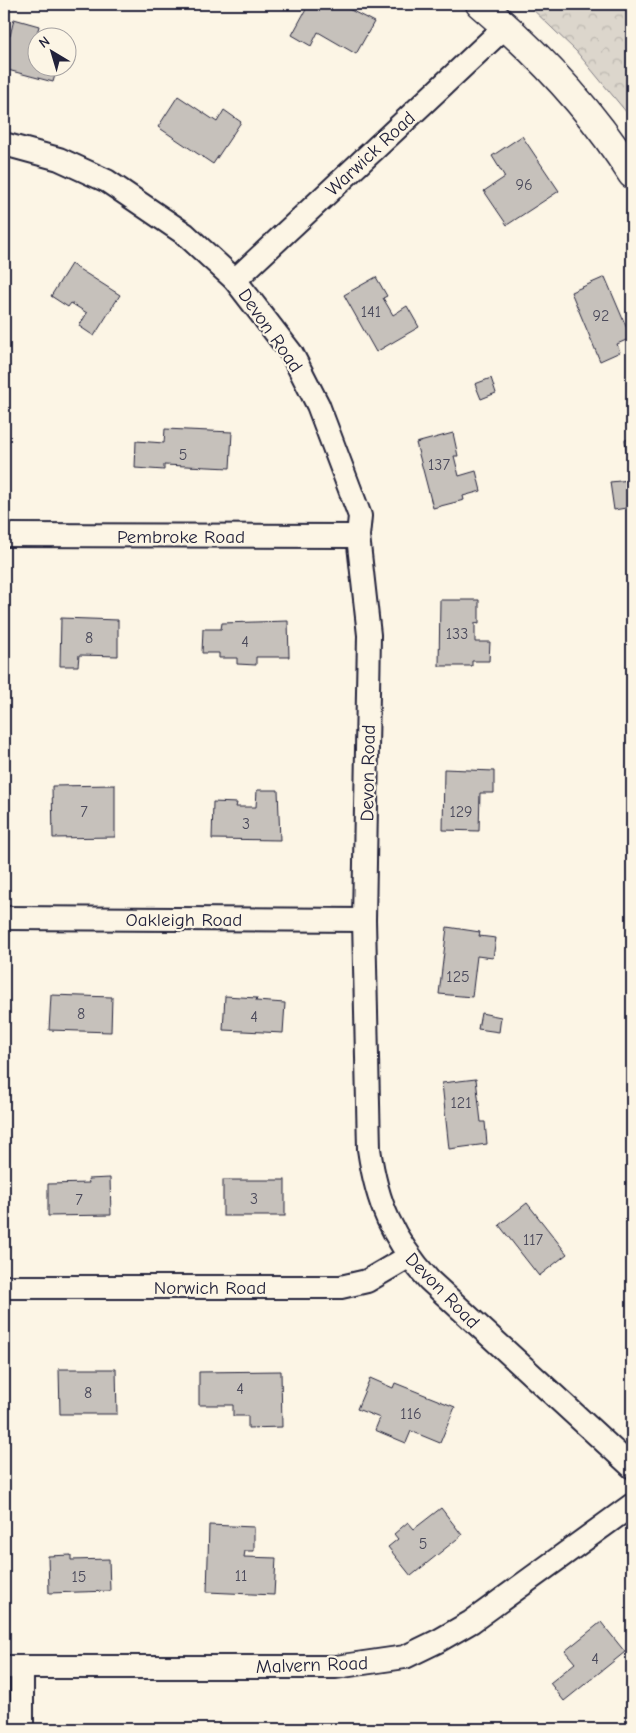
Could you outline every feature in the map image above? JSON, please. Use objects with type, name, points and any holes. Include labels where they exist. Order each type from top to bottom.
[{"type":"street","points":[[480,4],[506,26],[576,98],[632,174]]},
{"type":"street","name":"Warwick Road","points":[[235,280],[506,26]]},
{"type":"street","name":"Devon Road","points":[[4,144],[59,159],[108,181],[185,234],[235,280],[292,354],[318,405],[360,516],[358,536],[369,635],[364,920],[369,1149],[373,1179],[384,1213],[408,1257],[454,1306],[632,1466]]},
{"type":"street","name":"Pembroke Road","points":[[4,535],[358,536]]},
{"type":"street","name":"Oakleigh Road","points":[[4,918],[364,920]]},
{"type":"street","name":"Norwich Road","points":[[4,1288],[341,1287],[366,1280],[408,1257]]},
{"type":"street","name":"Malvern Road","points":[[13,1667],[336,1667],[405,1657],[471,1622],[632,1505]]},
{"type":"street","points":[[13,1667],[22,1729]]},
{"type":"green space","points":[[527,4],[632,4],[632,119],[576,51]]},
{"type":"building","points":[[309,4],[339,4],[374,22],[356,54],[318,32],[311,46],[292,35]]},
{"type":"building","points":[[14,19],[39,26],[38,28],[28,28],[28,75],[4,69],[4,35],[10,36]]},
{"type":"building","points":[[38,78],[54,78],[53,82]]},
{"type":"building","points":[[178,96],[217,122],[224,110],[241,122],[213,164],[158,127]]},
{"type":"building","points":[[522,136],[559,191],[507,225],[484,191],[505,177],[492,156]]},
{"type":"building","points":[[71,264],[120,295],[94,336],[79,326],[87,313],[71,303],[68,307],[51,296]]},
{"type":"building","points":[[376,277],[387,296],[383,298],[393,315],[407,306],[419,327],[376,352],[344,295]]},
{"type":"building","points":[[605,277],[631,338],[617,344],[620,352],[600,361],[571,292]]},
{"type":"building","points":[[491,378],[496,393],[481,399],[475,384]]},
{"type":"building","points":[[165,429],[232,432],[230,468],[164,465],[164,470],[135,468],[136,441],[164,443]]},
{"type":"building","points":[[4,431],[7,431],[7,467],[4,467]]},
{"type":"building","points":[[453,433],[458,456],[454,456],[459,476],[476,471],[481,491],[463,496],[464,500],[433,508],[416,443]]},
{"type":"building","points":[[632,439],[632,507],[614,510],[610,482],[630,480],[625,440]]},
{"type":"building","points":[[440,600],[479,600],[479,624],[475,623],[475,642],[490,642],[489,661],[472,661],[472,666],[439,666]]},
{"type":"building","points":[[61,618],[118,620],[118,656],[79,655],[78,666],[60,666]]},
{"type":"building","points":[[288,621],[289,657],[256,657],[256,665],[237,664],[237,658],[219,658],[219,653],[202,653],[203,629],[221,629],[222,623]]},
{"type":"building","points":[[444,769],[494,771],[494,793],[480,793],[479,831],[443,830]]},
{"type":"building","points":[[115,785],[115,837],[53,838],[52,786]]},
{"type":"building","points":[[257,790],[278,790],[280,840],[212,839],[213,802],[237,803],[236,807],[256,807]]},
{"type":"building","points":[[447,927],[480,932],[479,936],[496,938],[493,958],[477,956],[472,997],[439,994]]},
{"type":"building","points":[[51,995],[112,997],[111,1032],[49,1030]]},
{"type":"building","points":[[225,996],[257,998],[256,1001],[285,1003],[283,1033],[223,1030]]},
{"type":"building","points":[[481,1013],[501,1017],[499,1032],[478,1029]]},
{"type":"building","points":[[476,1079],[481,1122],[485,1122],[487,1144],[449,1149],[442,1083]]},
{"type":"building","points":[[110,1178],[111,1215],[48,1216],[48,1184],[89,1183],[88,1179]]},
{"type":"building","points":[[223,1180],[285,1180],[285,1216],[223,1216]]},
{"type":"building","points":[[527,1203],[567,1254],[539,1276],[499,1225]]},
{"type":"building","points":[[59,1369],[116,1369],[117,1414],[60,1414]]},
{"type":"building","points":[[281,1371],[282,1427],[248,1428],[248,1416],[233,1416],[233,1405],[199,1405],[199,1372]]},
{"type":"building","points":[[370,1378],[393,1388],[395,1383],[455,1407],[440,1443],[411,1431],[406,1443],[375,1430],[380,1418],[357,1409]]},
{"type":"building","points":[[441,1508],[462,1535],[411,1576],[388,1547],[398,1539],[394,1534],[408,1522],[414,1529]]},
{"type":"building","points":[[209,1525],[254,1527],[254,1551],[245,1551],[244,1557],[276,1558],[274,1595],[207,1592]]},
{"type":"building","points":[[71,1555],[71,1560],[109,1559],[110,1591],[49,1593],[48,1556]]},
{"type":"building","points":[[601,1622],[625,1652],[564,1701],[550,1683],[575,1663],[565,1651]]}]
